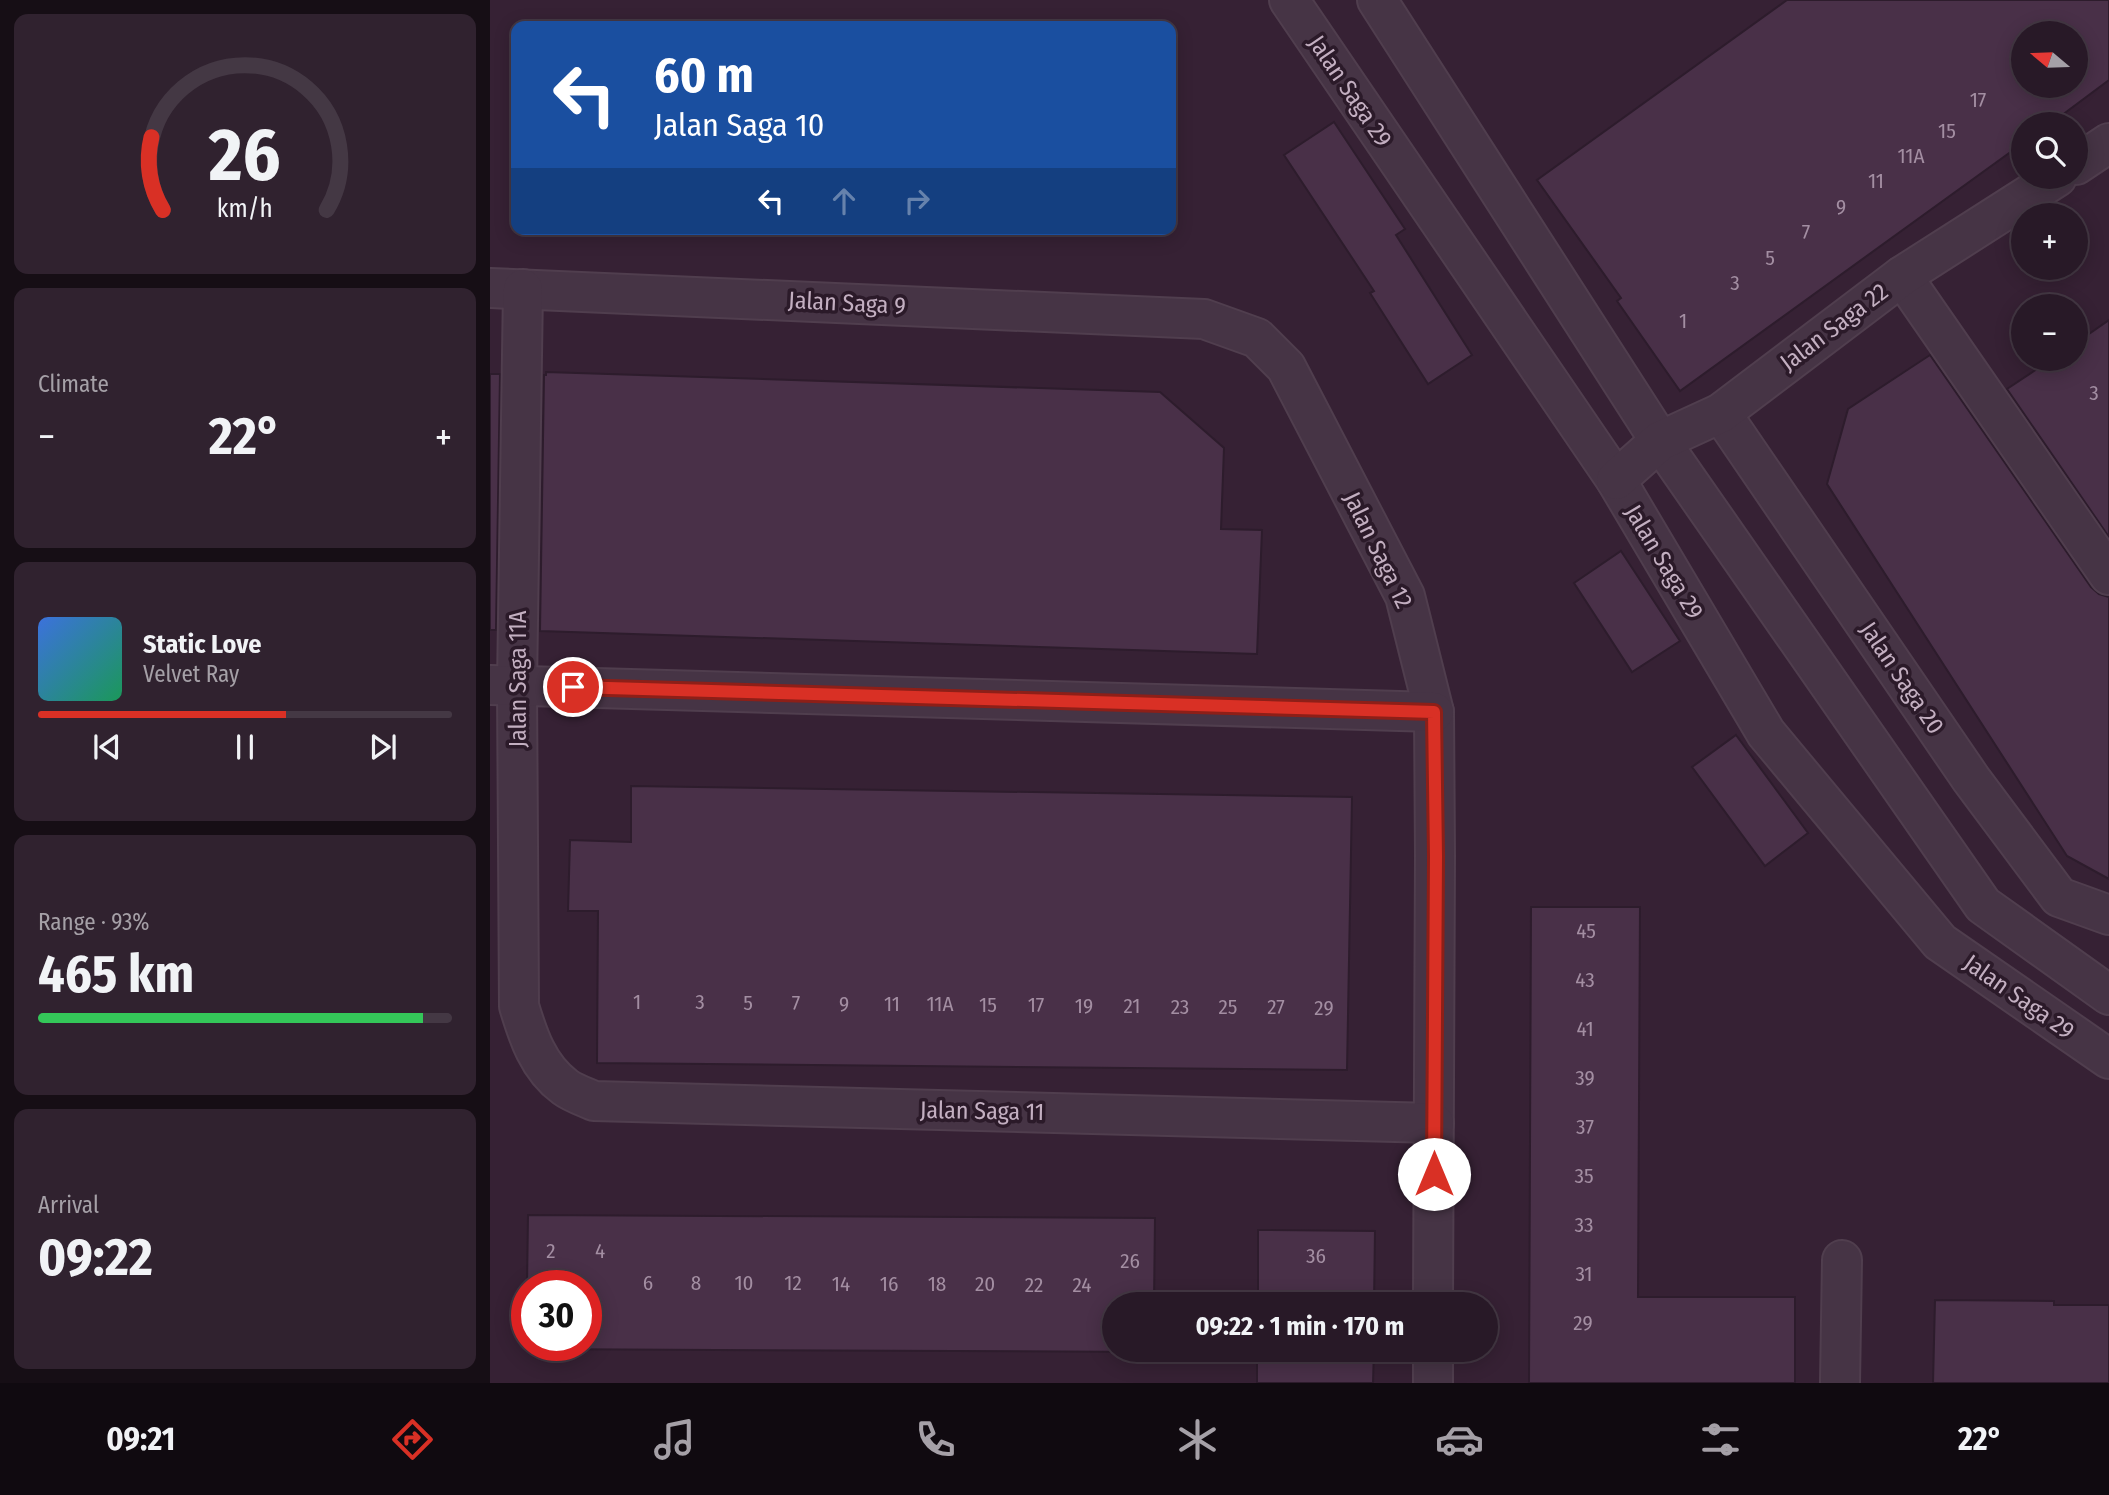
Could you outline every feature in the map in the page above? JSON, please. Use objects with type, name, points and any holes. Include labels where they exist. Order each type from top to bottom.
[{"type":"street","name":"Jalan Saga 29","points":[[1289,0],[1616,480],[1766,733],[1940,942],[2109,1059]]},
{"type":"street","points":[[1377,0],[1660,441],[1983,905],[2109,995]]},
{"type":"street","name":"Jalan Saga 22","points":[[1616,480],[1660,441],[1721,413],[1902,276],[2038,189]]},
{"type":"street","points":[[1902,276],[2109,575]]},
{"type":"street","name":"Jalan Saga 9","points":[[507,288],[1204,319]]},
{"type":"street","name":"Jalan Saga 11A","points":[[507,288],[504,685],[519,1006],[528,1037],[543,1065]]},
{"type":"street","name":"Jalan Saga 12","points":[[1204,319],[1257,338],[1286,368],[1405,596],[1434,712],[1436,856],[1433,1292]]},
{"type":"street","name":"Jalan Saga 20","points":[[1721,413],[1971,779],[2059,897],[2109,915]]},
{"type":"street","points":[[504,685],[1434,712]]},
{"type":"street","name":"Jalan Saga 11","points":[[543,1065],[565,1087],[594,1101],[1434,1123]]},
{"type":"street","points":[[1840,1383],[1842,1260]]},
{"type":"street","points":[[1433,1362],[1433,1383]]},
{"type":"building","points":[[1787,0],[2109,0],[2109,80],[2088,96],[2088,21],[2011,21],[2011,98],[2085,98],[2066,112],[2011,112],[2011,152],[1680,391],[1617,301],[1621,298],[1537,180]]},
{"type":"building","points":[[1334,122],[1405,229],[1396,235],[1472,355],[1428,384],[1370,293],[1374,291],[1284,155]]},
{"type":"building","points":[[2109,320],[2109,537],[2007,389],[2034,371],[2088,371],[2088,335]]},
{"type":"building","points":[[1930,355],[2091,587],[2099,594],[2109,597],[2109,879],[2067,856],[1827,484],[1848,409]]},
{"type":"building","points":[[546,372],[1160,392],[1224,448],[1221,529],[1262,530],[1257,654],[540,631]]},
{"type":"building","points":[[490,374],[500,374],[496,630],[490,630]]},
{"type":"building","points":[[1621,551],[1680,641],[1632,672],[1574,583]]},
{"type":"building","points":[[1736,735],[1808,833],[1765,866],[1692,767]]},
{"type":"building","points":[[631,786],[1352,797],[1347,1070],[597,1063],[598,911],[568,911],[570,840],[631,842]]},
{"type":"building","points":[[1531,907],[1640,907],[1638,1297],[1795,1297],[1795,1383],[1529,1383]]},
{"type":"building","points":[[528,1215],[1155,1218],[1154,1292],[1102,1292],[1102,1352],[602,1349],[602,1270],[527,1270]]},
{"type":"building","points":[[1258,1230],[1375,1231],[1374,1292],[1258,1292]]},
{"type":"building","points":[[1935,1300],[2054,1301],[2054,1305],[2109,1305],[2109,1383],[1933,1383]]},
{"type":"building","points":[[1257,1362],[1374,1362],[1373,1383],[1257,1383]]},
{"type":"route","points":[[573,687],[1434,712],[1434,1174]]}]
